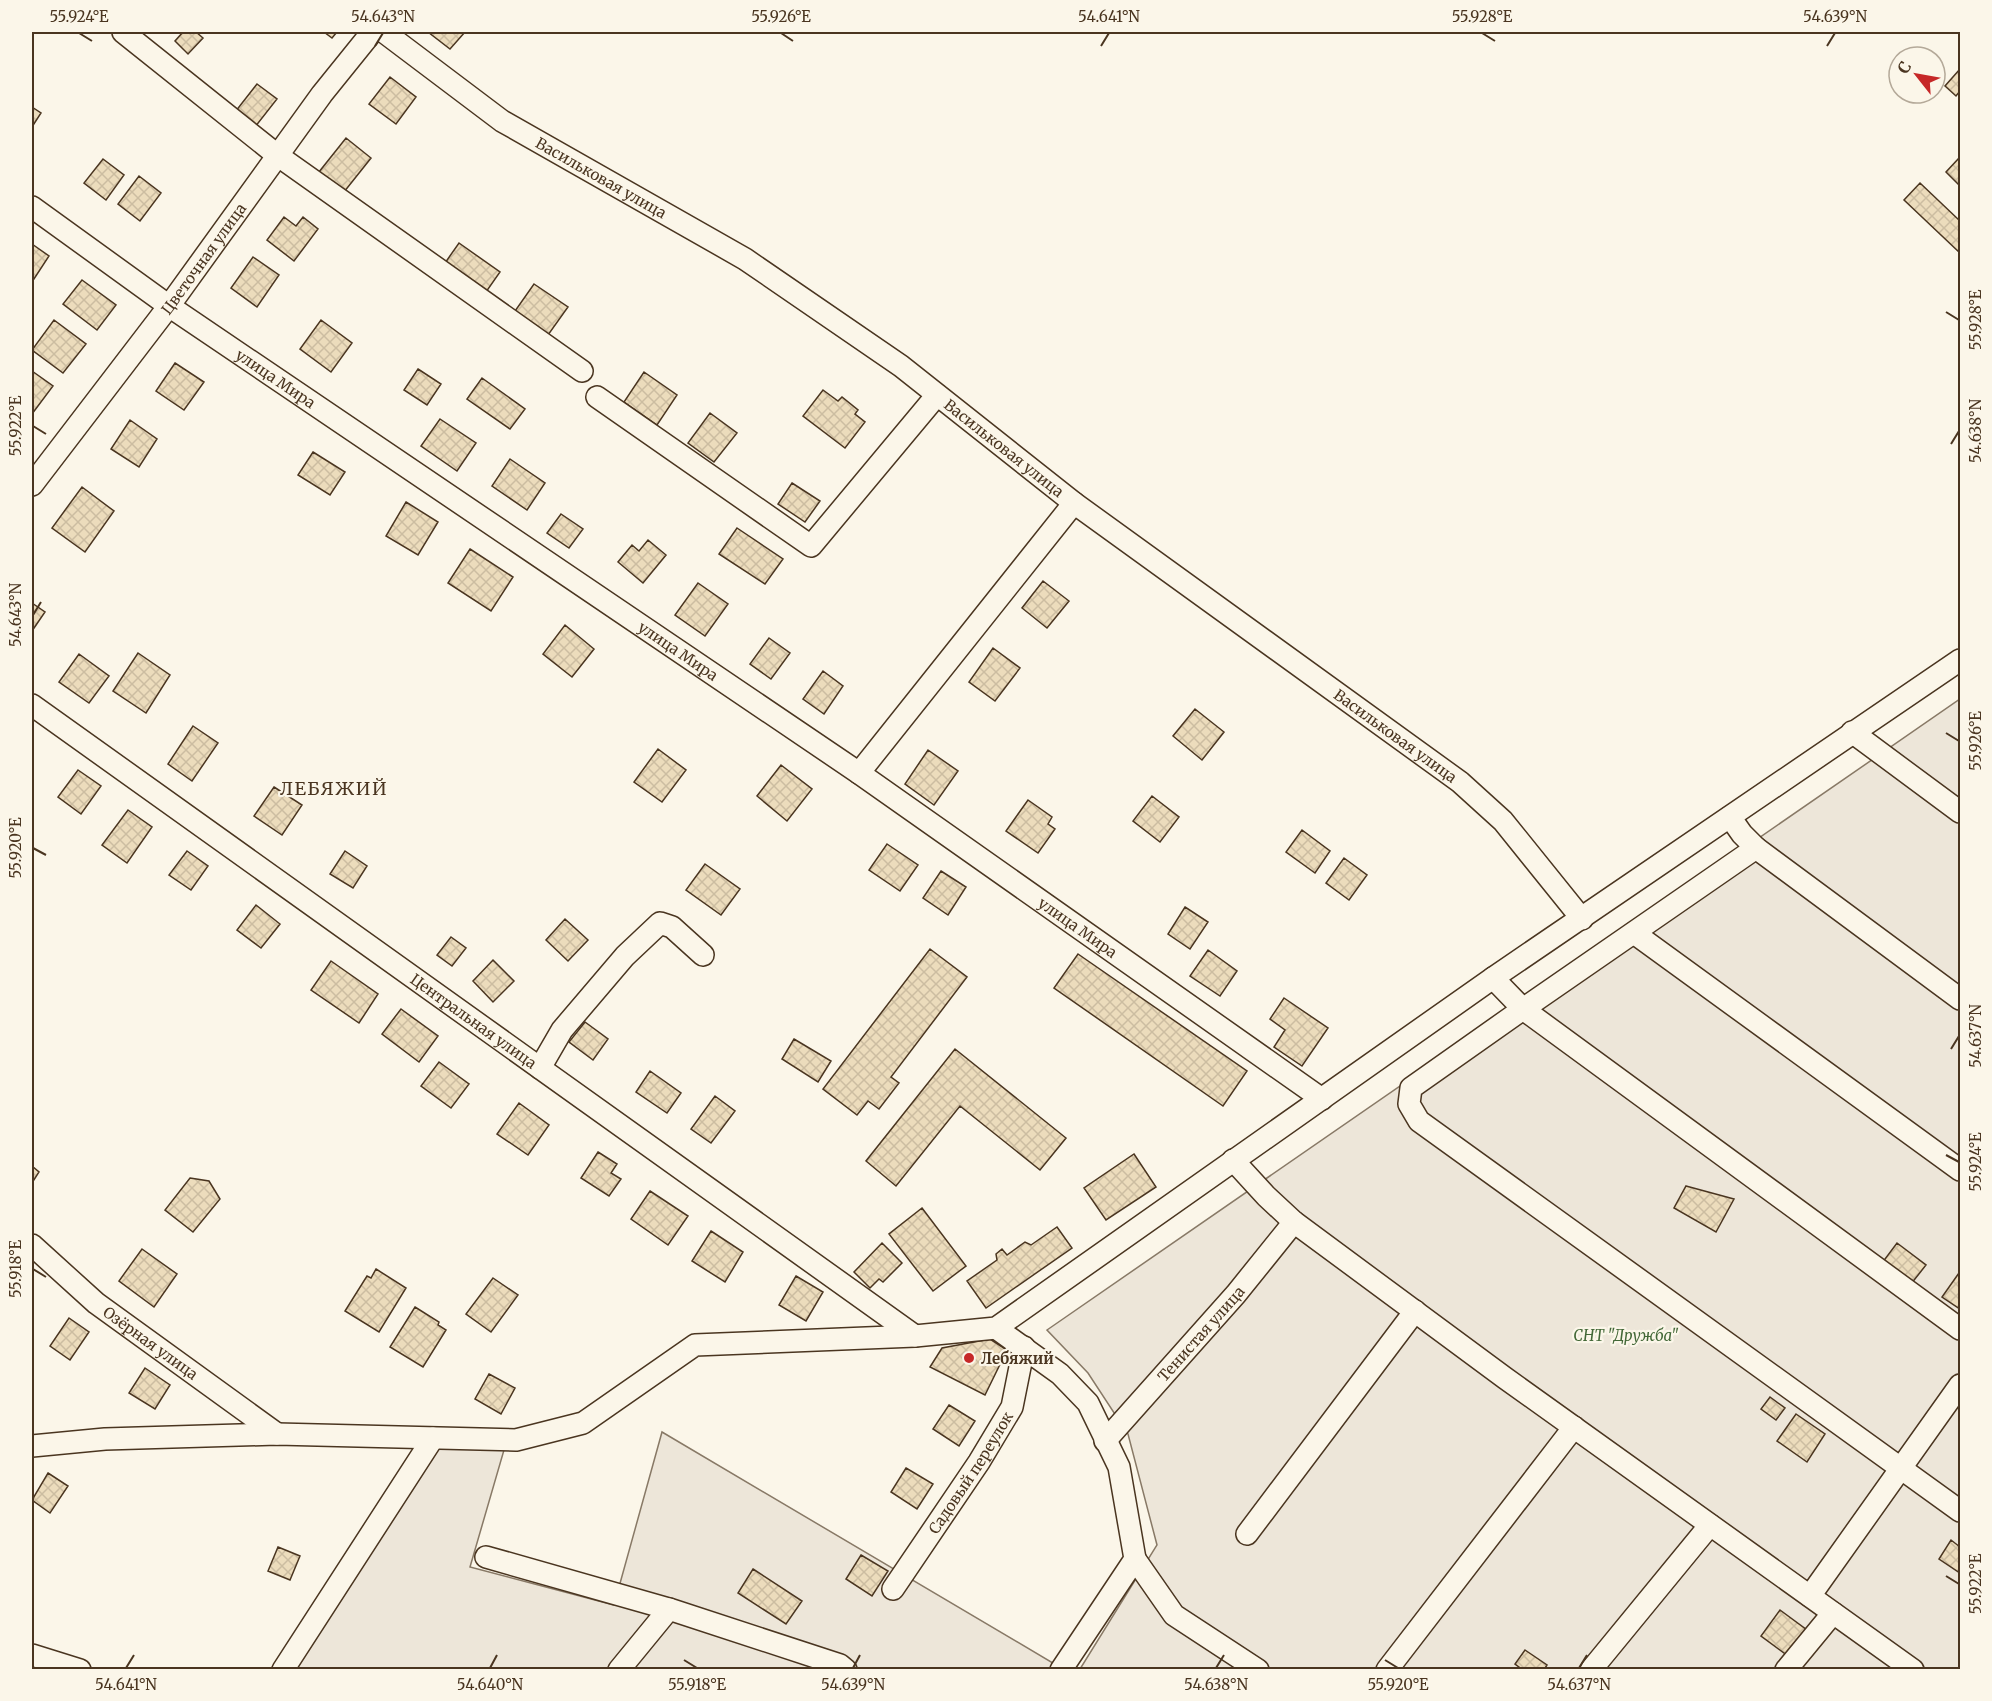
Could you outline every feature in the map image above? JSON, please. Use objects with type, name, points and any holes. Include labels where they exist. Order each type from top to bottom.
[{"type":"street","points":[[123,32],[277,156],[582,371]]},
{"type":"street","name":"Цветочная улица","points":[[32,485],[170,306],[322,94],[372,32]]},
{"type":"street","name":"Васильковая улица","points":[[384,32],[502,121],[745,259],[901,366],[1074,503],[1460,782],[1503,821],[1582,919]]},
{"type":"street","name":"улица Мира","points":[[32,207],[170,306],[859,773],[1323,1099]]},
{"type":"street","points":[[597,397],[811,546],[937,395]]},
{"type":"street","points":[[859,773],[1074,503]]},
{"type":"street","points":[[32,1446],[105,1439],[277,1434],[516,1440],[583,1423],[695,1345],[915,1336],[996,1328],[1493,978],[1960,660]]},
{"type":"street","name":"Центральная улица","points":[[32,705],[915,1336]]},
{"type":"street","points":[[1852,732],[1960,812]]},
{"type":"street","points":[[1730,817],[1756,848],[1960,999]]},
{"type":"street","points":[[1756,848],[1411,1088],[1409,1104],[1419,1121],[1960,1510]]},
{"type":"street","points":[[540,1068],[562,1030],[625,956],[660,923],[672,927],[703,955]]},
{"type":"street","points":[[1634,933],[1960,1170]]},
{"type":"street","points":[[1493,978],[1523,1009],[1960,1329]]},
{"type":"street","points":[[1233,1160],[1294,1222],[1574,1428],[1913,1670]]},
{"type":"street","name":"Тенистая улица","points":[[1105,1441],[1236,1294],[1294,1222]]},
{"type":"street","name":"Озёрная улица","points":[[32,1245],[96,1303],[277,1434]]},
{"type":"street","points":[[1247,1534],[1415,1311]]},
{"type":"street","points":[[996,1328],[1060,1374],[1088,1403],[1119,1467],[1135,1559],[1174,1615],[1258,1670]]},
{"type":"street","name":"Садовый переулок","points":[[892,1589],[979,1462],[1012,1407],[1024,1347]]},
{"type":"street","points":[[1810,1596],[1960,1385]]},
{"type":"street","points":[[1387,1670],[1574,1428]]},
{"type":"street","points":[[283,1670],[433,1438]]},
{"type":"street","points":[[1591,1670],[1710,1525]]},
{"type":"street","points":[[486,1557],[669,1609],[840,1665],[846,1670]]},
{"type":"street","points":[[1061,1670],[1135,1559]]},
{"type":"street","points":[[620,1670],[669,1609]]},
{"type":"street","points":[[1786,1670],[1833,1613]]},
{"type":"street","points":[[32,1655],[80,1670]]},
{"type":"green space","name":"СНТ \"Дружба\"","points":[[1960,699],[1960,1669],[1080,1669],[1157,1545],[1128,1434],[1088,1373],[1047,1330]]},
{"type":"green space","points":[[662,1432],[1063,1669],[285,1670],[428,1445],[504,1450],[470,1567],[614,1605]]},
{"type":"building","points":[[183,32],[196,32],[203,38],[188,54],[175,41]]},
{"type":"building","points":[[324,32],[337,32],[332,38]]},
{"type":"building","points":[[428,32],[465,32],[450,49]]},
{"type":"building","points":[[1960,69],[1960,91],[1956,96],[1947,88],[1947,84]]},
{"type":"building","points":[[390,77],[416,97],[396,124],[369,104]]},
{"type":"building","points":[[257,84],[277,99],[255,127],[235,112]]},
{"type":"building","points":[[32,107],[41,113],[32,127]]},
{"type":"building","points":[[346,138],[371,158],[344,192],[319,172]]},
{"type":"building","points":[[1960,157],[1960,186],[1946,172]]},
{"type":"building","points":[[103,159],[124,175],[106,200],[84,183]]},
{"type":"building","points":[[139,176],[161,193],[140,221],[118,204]]},
{"type":"building","points":[[1920,183],[1960,221],[1960,253],[1904,200]]},
{"type":"building","points":[[284,217],[296,226],[303,217],[318,229],[294,261],[267,240]]},
{"type":"building","points":[[459,243],[500,272],[486,292],[445,263]]},
{"type":"building","points":[[32,244],[49,256],[32,282]]},
{"type":"building","points":[[253,257],[279,275],[257,307],[231,288]]},
{"type":"building","points":[[82,280],[116,305],[97,330],[63,304]]},
{"type":"building","points":[[534,284],[568,307],[548,335],[515,311]]},
{"type":"building","points":[[54,320],[86,344],[63,373],[32,350]]},
{"type":"building","points":[[321,320],[352,343],[331,372],[300,349]]},
{"type":"building","points":[[175,363],[204,382],[184,410],[156,391]]},
{"type":"building","points":[[418,369],[441,384],[427,405],[404,390]]},
{"type":"building","points":[[32,371],[53,386],[32,414]]},
{"type":"building","points":[[644,372],[677,395],[657,425],[624,402]]},
{"type":"building","points":[[482,378],[525,409],[510,429],[467,399]]},
{"type":"building","points":[[823,390],[838,401],[842,397],[858,410],[855,414],[865,422],[845,448],[803,416]]},
{"type":"building","points":[[710,413],[737,433],[714,462],[688,443]]},
{"type":"building","points":[[440,419],[476,443],[457,471],[421,446]]},
{"type":"building","points":[[130,420],[157,439],[139,467],[111,449]]},
{"type":"building","points":[[313,452],[345,472],[330,495],[298,475]]},
{"type":"building","points":[[510,459],[545,483],[527,510],[492,486]]},
{"type":"building","points":[[792,483],[820,501],[805,522],[778,504]]},
{"type":"building","points":[[82,487],[114,511],[85,552],[52,528]]},
{"type":"building","points":[[406,502],[438,522],[418,555],[386,536]]},
{"type":"building","points":[[561,514],[583,529],[569,548],[547,533]]},
{"type":"building","points":[[737,528],[783,559],[765,584],[719,554]]},
{"type":"building","points":[[648,540],[666,555],[643,583],[618,562],[632,545],[639,551]]},
{"type":"building","points":[[470,549],[513,577],[491,611],[448,583]]},
{"type":"building","points":[[1043,581],[1069,601],[1047,628],[1022,608]]},
{"type":"building","points":[[698,583],[728,604],[705,636],[675,615]]},
{"type":"building","points":[[32,603],[45,612],[32,631]]},
{"type":"building","points":[[565,625],[594,649],[572,677],[543,654]]},
{"type":"building","points":[[769,638],[790,653],[771,679],[750,664]]},
{"type":"building","points":[[993,648],[1020,668],[995,701],[969,682]]},
{"type":"building","points":[[138,653],[170,675],[146,713],[113,691]]},
{"type":"building","points":[[79,654],[109,676],[89,703],[59,682]]},
{"type":"building","points":[[823,671],[843,686],[824,714],[803,699]]},
{"type":"building","points":[[1195,709],[1224,732],[1202,760],[1173,736]]},
{"type":"building","points":[[193,726],[218,743],[192,781],[168,764]]},
{"type":"building","points":[[658,749],[686,770],[662,802],[634,782]]},
{"type":"building","points":[[928,750],[958,771],[934,805],[905,784]]},
{"type":"building","points":[[781,765],[812,789],[787,821],[757,796]]},
{"type":"building","points":[[78,770],[101,786],[81,814],[58,797]]},
{"type":"building","points":[[274,787],[302,805],[282,835],[254,816]]},
{"type":"building","points":[[1152,796],[1179,817],[1160,842],[1133,821]]},
{"type":"building","points":[[1028,800],[1052,817],[1048,824],[1055,829],[1038,853],[1006,831]]},
{"type":"building","points":[[128,810],[152,827],[127,863],[102,845]]},
{"type":"building","points":[[1302,830],[1330,851],[1315,873],[1286,852]]},
{"type":"building","points":[[887,844],[918,865],[900,891],[869,870]]},
{"type":"building","points":[[187,851],[208,866],[191,890],[169,875]]},
{"type":"building","points":[[345,851],[367,866],[353,888],[330,874]]},
{"type":"building","points":[[1344,858],[1367,875],[1349,900],[1326,883]]},
{"type":"building","points":[[705,864],[740,889],[721,915],[686,890]]},
{"type":"building","points":[[941,871],[966,887],[948,915],[923,898]]},
{"type":"building","points":[[256,905],[280,924],[261,948],[237,930]]},
{"type":"building","points":[[1185,907],[1208,922],[1190,949],[1168,934]]},
{"type":"building","points":[[565,919],[588,940],[568,961],[546,940]]},
{"type":"building","points":[[451,937],[466,948],[452,966],[437,955]]},
{"type":"building","points":[[930,949],[967,977],[891,1077],[899,1083],[879,1109],[868,1101],[857,1115],[823,1089]]},
{"type":"building","points":[[1208,950],[1237,971],[1220,996],[1190,976]]},
{"type":"building","points":[[1078,954],[1247,1071],[1223,1106],[1054,988]]},
{"type":"building","points":[[493,960],[514,981],[493,1002],[473,981]]},
{"type":"building","points":[[331,961],[378,994],[359,1023],[311,990]]},
{"type":"building","points":[[1284,998],[1328,1028],[1302,1066],[1274,1047],[1285,1030],[1270,1019]]},
{"type":"building","points":[[401,1009],[438,1036],[419,1062],[382,1034]]},
{"type":"building","points":[[585,1022],[608,1039],[593,1060],[569,1042]]},
{"type":"building","points":[[794,1039],[831,1061],[818,1082],[782,1059]]},
{"type":"building","points":[[955,1049],[1066,1138],[1040,1170],[960,1106],[896,1186],[866,1161]]},
{"type":"building","points":[[439,1062],[469,1084],[451,1108],[421,1086]]},
{"type":"building","points":[[650,1071],[681,1093],[667,1113],[636,1092]]},
{"type":"building","points":[[715,1096],[735,1111],[711,1143],[691,1129]]},
{"type":"building","points":[[519,1103],[549,1125],[528,1155],[497,1134]]},
{"type":"building","points":[[598,1152],[617,1164],[611,1173],[621,1179],[609,1196],[581,1178]]},
{"type":"building","points":[[1134,1154],[1156,1187],[1106,1220],[1084,1188]]},
{"type":"building","points":[[32,1166],[39,1172],[32,1183]]},
{"type":"building","points":[[190,1178],[209,1181],[220,1199],[193,1232],[165,1210]]},
{"type":"building","points":[[1686,1186],[1734,1199],[1716,1232],[1674,1208]]},
{"type":"building","points":[[650,1191],[688,1216],[668,1245],[631,1219]]},
{"type":"building","points":[[922,1208],[966,1266],[933,1291],[889,1234]]},
{"type":"building","points":[[1057,1227],[1072,1248],[986,1308],[967,1281],[997,1260],[996,1254],[1002,1249],[1007,1255],[1025,1242],[1031,1245]]},
{"type":"building","points":[[711,1231],[743,1252],[725,1282],[692,1261]]},
{"type":"building","points":[[882,1243],[902,1263],[883,1282],[879,1279],[870,1288],[854,1272]]},
{"type":"building","points":[[1897,1243],[1926,1265],[1911,1284],[1882,1263]]},
{"type":"building","points":[[142,1249],[177,1274],[154,1307],[119,1281]]},
{"type":"building","points":[[376,1269],[406,1288],[379,1332],[345,1311],[367,1276],[371,1278]]},
{"type":"building","points":[[1960,1274],[1960,1309],[1942,1297]]},
{"type":"building","points":[[796,1276],[823,1292],[806,1321],[779,1305]]},
{"type":"building","points":[[493,1278],[518,1295],[491,1332],[466,1314]]},
{"type":"building","points":[[415,1307],[439,1322],[438,1325],[446,1330],[423,1367],[390,1347]]},
{"type":"building","points":[[69,1318],[89,1332],[70,1360],[50,1346]]},
{"type":"building","points":[[990,1339],[1007,1350],[985,1395],[930,1367],[942,1348]]},
{"type":"building","points":[[145,1368],[170,1385],[155,1409],[129,1393]]},
{"type":"building","points":[[489,1374],[515,1388],[501,1414],[475,1399]]},
{"type":"building","points":[[1770,1397],[1785,1408],[1776,1420],[1761,1409]]},
{"type":"building","points":[[949,1405],[975,1421],[959,1446],[933,1429]]},
{"type":"building","points":[[1796,1414],[1825,1434],[1807,1462],[1777,1441]]},
{"type":"building","points":[[906,1468],[933,1484],[917,1509],[891,1492]]},
{"type":"building","points":[[48,1473],[68,1486],[50,1513],[32,1500]]},
{"type":"building","points":[[1951,1540],[1960,1547],[1960,1573],[1939,1559]]},
{"type":"building","points":[[278,1547],[300,1556],[290,1580],[268,1571]]},
{"type":"building","points":[[861,1555],[888,1571],[872,1596],[846,1579]]},
{"type":"building","points":[[753,1569],[802,1601],[786,1624],[738,1593]]},
{"type":"building","points":[[1780,1610],[1807,1630],[1788,1656],[1761,1636]]},
{"type":"building","points":[[1525,1650],[1547,1665],[1544,1670],[1523,1670],[1515,1664]]},
{"type":"place","name":"Лебяжий","points":[[969,1358]]},
{"type":"district","name":"ЛЕБЯЖИЙ","points":[[334,788]]}]
